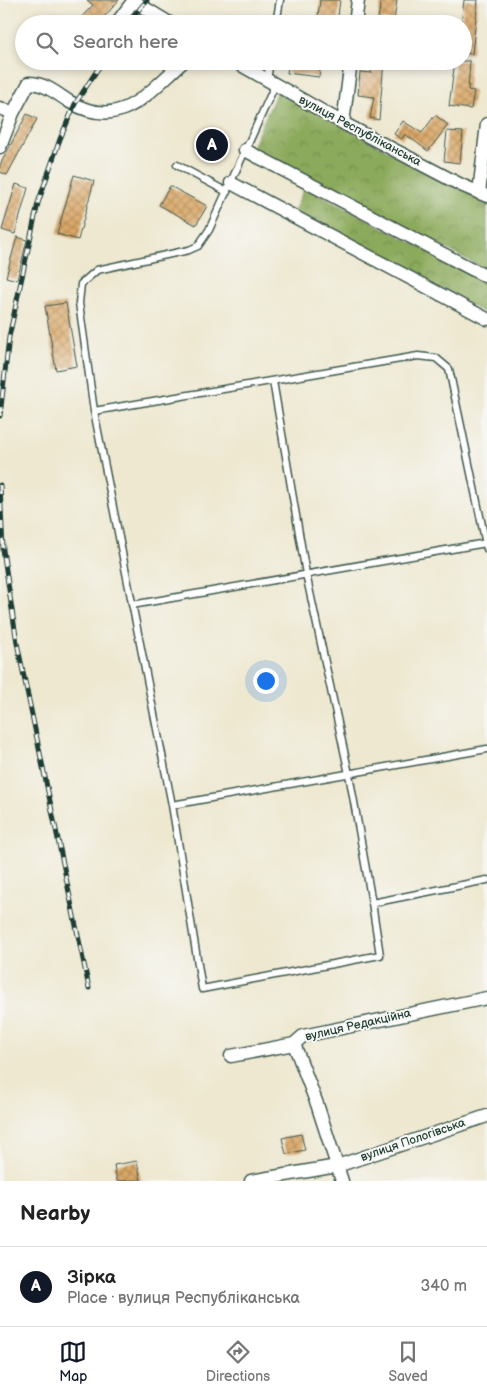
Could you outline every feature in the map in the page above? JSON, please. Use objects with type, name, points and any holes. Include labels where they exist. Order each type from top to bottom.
[{"type":"street","points":[[356,15],[358,0]]},
{"type":"street","points":[[123,15],[133,1],[156,15]]},
{"type":"street","points":[[0,148],[13,112],[29,83],[40,83],[75,104],[94,112],[113,114],[128,108],[173,70]]},
{"type":"street","name":"вулиця Республіканська","points":[[249,70],[343,123],[483,194]]},
{"type":"street","points":[[343,123],[349,70]]},
{"type":"street","points":[[0,108],[13,112]]},
{"type":"street","points":[[483,194],[487,124]]},
{"type":"street","points":[[245,150],[487,277]]},
{"type":"street","points":[[228,187],[487,319]]},
{"type":"street","name":"вулиця Редакційна","points":[[231,1056],[294,1044],[303,1036],[487,998]]},
{"type":"street","points":[[294,1044],[307,1074],[342,1181]]},
{"type":"street","name":"вулиця Пологівська","points":[[251,1181],[337,1166],[487,1116]]},
{"type":"lane","points":[[278,15],[280,0]]},
{"type":"lane","points":[[270,70],[271,83],[245,150],[209,230],[198,246],[188,250],[97,270],[81,284],[79,303],[94,411],[172,805],[202,989],[380,955],[349,774],[306,574],[273,381]]},
{"type":"lane","points":[[177,165],[228,187]]},
{"type":"lane","points":[[94,411],[418,356],[436,358],[449,369],[486,546],[306,574],[132,605]]},
{"type":"lane","points":[[172,805],[487,749]]},
{"type":"lane","points":[[372,903],[487,880]]},
{"type":"green space","points":[[277,92],[487,203],[487,270],[252,147]]},
{"type":"green space","points":[[305,187],[487,282],[487,314],[294,211]]},
{"type":"building","points":[[87,0],[119,0],[106,15],[84,15],[93,5]]},
{"type":"building","points":[[320,0],[340,0],[338,15],[318,15]]},
{"type":"building","points":[[381,0],[397,0],[395,15],[379,15]]},
{"type":"building","points":[[464,0],[478,0],[472,54],[472,15],[462,15]]},
{"type":"building","points":[[288,70],[320,70],[319,77],[287,73]]},
{"type":"building","points":[[372,70],[383,70],[379,120],[370,118],[374,97],[358,95],[360,72],[371,73]]},
{"type":"building","points":[[454,70],[469,70],[468,90],[474,91],[471,109],[449,106]]},
{"type":"building","points":[[27,114],[37,119],[7,175],[0,172],[0,165]]},
{"type":"building","points":[[435,115],[448,125],[428,151],[405,134],[402,139],[394,134],[403,121],[422,133]]},
{"type":"building","points":[[447,131],[463,132],[460,163],[444,161]]},
{"type":"building","points":[[74,175],[94,181],[78,240],[57,234]]},
{"type":"building","points":[[16,184],[28,188],[15,234],[2,230]]},
{"type":"building","points":[[170,186],[207,206],[196,225],[159,205]]},
{"type":"building","points":[[17,237],[27,240],[17,280],[6,277]]},
{"type":"building","points":[[66,303],[77,366],[56,370],[45,306]]},
{"type":"building","points":[[301,1134],[305,1150],[286,1154],[282,1138]]},
{"type":"building","points":[[137,1161],[141,1180],[117,1181],[114,1165]]},
{"type":"railway","points":[[134,15],[147,0]]},
{"type":"railway","points":[[0,416],[9,337],[38,203],[60,139],[75,104],[97,70]]},
{"type":"railway","points":[[0,485],[3,550],[17,643],[89,988]]},
{"type":"place","name":"Зірка","points":[[212,145]]}]
